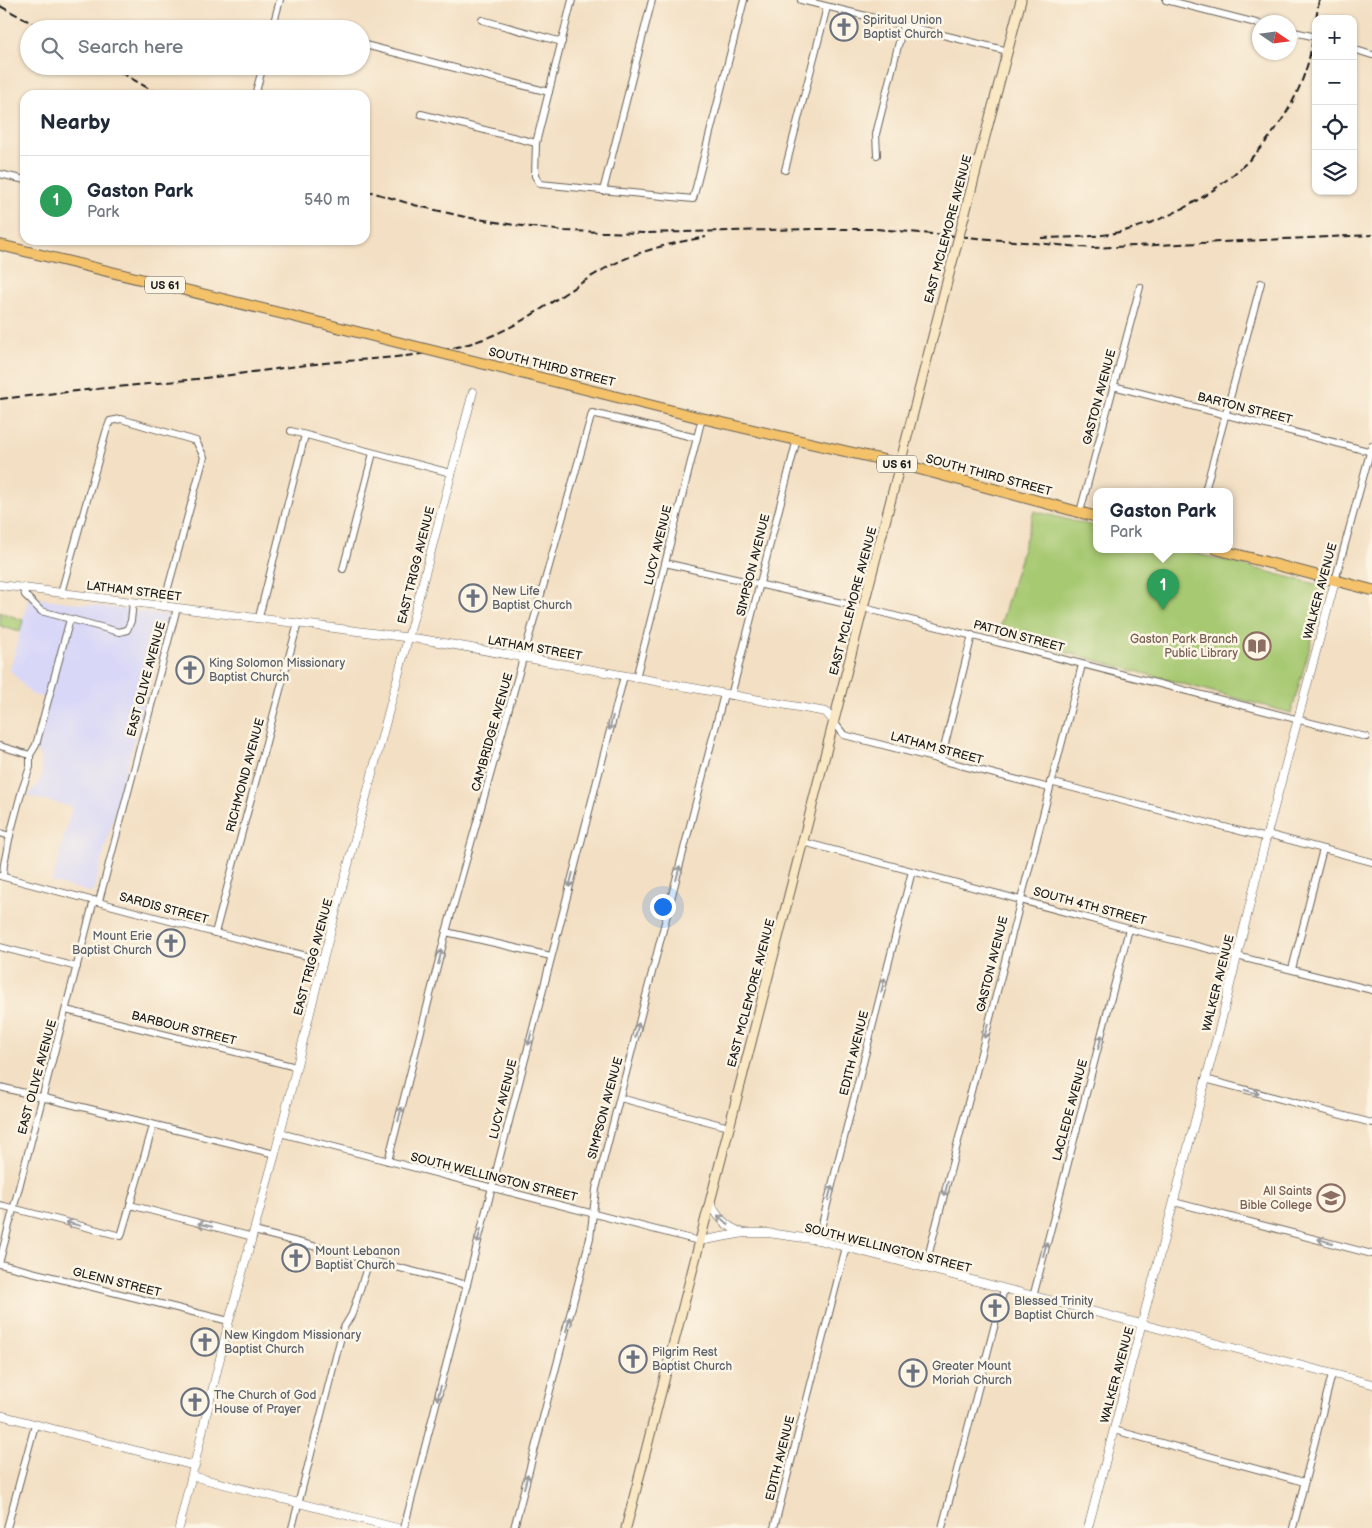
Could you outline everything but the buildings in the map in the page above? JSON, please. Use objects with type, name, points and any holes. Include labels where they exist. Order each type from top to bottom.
[{"type":"main road","name":"EAST MCLEMORE AVENUE","points":[[626,1528],[1020,0]]},
{"type":"main road","name":"SOUTH THIRD STREET","points":[[0,245],[699,417],[901,464],[1093,516]]},
{"type":"main road","points":[[1231,553],[1372,590]]},
{"type":"street","points":[[274,20],[280,0]]},
{"type":"street","points":[[572,0],[536,142],[536,176],[540,184],[693,199],[744,0]]},
{"type":"street","points":[[603,191],[652,0]]},
{"type":"street","points":[[801,0],[1008,51]]},
{"type":"street","points":[[1166,0],[1252,22]]},
{"type":"street","points":[[785,170],[826,7]]},
{"type":"street","points":[[482,20],[562,42]]},
{"type":"street","points":[[877,154],[876,134],[903,26]]},
{"type":"street","points":[[1297,33],[1312,36]]},
{"type":"street","points":[[370,46],[549,92]]},
{"type":"street","points":[[1357,50],[1372,55]]},
{"type":"street","points":[[256,90],[260,75]]},
{"type":"street","points":[[421,114],[536,142]]},
{"type":"street","points":[[0,174],[20,179]]},
{"type":"street","points":[[1206,488],[1261,283]]},
{"type":"street","name":"GASTON AVENUE","points":[[1080,512],[1140,287]]},
{"type":"street","name":"BARTON STREET","points":[[1113,386],[1371,449]]},
{"type":"street","name":"EAST TRIGG AVENUE","points":[[179,1528],[229,1321],[275,1154],[472,392]]},
{"type":"street","name":"CAMBRIDGE AVENUE","points":[[388,1161],[446,932],[592,413],[697,438]]},
{"type":"street","name":"LUCY AVENUE","points":[[636,678],[697,438],[699,417]]},
{"type":"street","name":"EAST OLIVE AVENUE","points":[[61,593],[110,421],[121,419],[196,441],[204,457],[163,606]]},
{"type":"street","points":[[291,431],[451,473]]},
{"type":"street","points":[[259,617],[305,435]]},
{"type":"street","name":"SIMPSON AVENUE","points":[[514,1528],[590,1238],[596,1189],[728,695],[760,584],[797,439]]},
{"type":"street","name":"WALKER AVENUE","points":[[1088,1528],[1174,1202],[1267,836],[1371,449]]},
{"type":"street","points":[[343,570],[374,453]]},
{"type":"street","name":"PATTON STREET","points":[[665,562],[864,608],[1366,737]]},
{"type":"street","name":"LATHAM STREET","points":[[0,585],[218,614],[259,617],[408,638],[826,712],[844,735],[940,760],[1372,862]]},
{"type":"street","points":[[23,588],[25,595],[41,611],[120,632],[124,632],[130,626],[133,602]]},
{"type":"street","name":"EAST OLIVE AVENUE","points":[[0,1260],[77,967],[177,608]]},
{"type":"street","points":[[2,876],[10,836],[30,767],[30,755],[36,745],[70,619]]},
{"type":"street","name":"RICHMOND AVENUE","points":[[214,933],[298,623]]},
{"type":"street","points":[[940,760],[972,635]]},
{"type":"street","name":"GASTON AVENUE","points":[[925,1268],[1082,665]]},
{"type":"street","name":"LUCY AVENUE","points":[[404,1528],[624,676]]},
{"type":"street","points":[[0,746],[30,755]]},
{"type":"street","points":[[0,833],[10,836]]},
{"type":"street","name":"SOUTH 4TH STREET","points":[[803,842],[1129,929],[1372,990]]},
{"type":"street","points":[[1292,969],[1323,849]]},
{"type":"street","name":"EDITH AVENUE","points":[[818,1240],[912,871]]},
{"type":"street","name":"SARDIS STREET","points":[[2,876],[214,933],[324,960]]},
{"type":"street","name":"LACLEDE AVENUE","points":[[1033,1297],[1129,929]]},
{"type":"street","points":[[446,932],[551,956]]},
{"type":"street","points":[[0,947],[77,967]]},
{"type":"street","name":"BARBOUR STREET","points":[[66,1010],[296,1068]]},
{"type":"street","points":[[1205,1079],[1372,1123]]},
{"type":"street","points":[[0,1088],[275,1154]]},
{"type":"street","points":[[620,1098],[729,1126]]},
{"type":"street","points":[[0,1205],[120,1236],[153,1126]]},
{"type":"street","name":"SOUTH WELLINGTON STREET","points":[[280,1133],[699,1242],[744,1233],[768,1233],[818,1240],[1372,1384]]},
{"type":"street","points":[[710,1201],[714,1212],[723,1221],[744,1233]]},
{"type":"street","points":[[1174,1202],[1372,1254]]},
{"type":"street","points":[[130,1205],[370,1261],[467,1286]]},
{"type":"street","name":"EDITH AVENUE","points":[[774,1528],[846,1247]]},
{"type":"street","points":[[292,1528],[343,1329],[352,1314],[370,1261]]},
{"type":"street","name":"GLENN STREET","points":[[0,1264],[229,1321]]},
{"type":"street","points":[[942,1528],[1004,1289]]},
{"type":"street","points":[[1293,1528],[1332,1374]]},
{"type":"street","points":[[0,1415],[195,1466]]},
{"type":"street","points":[[7,1528],[35,1425]]},
{"type":"street","points":[[1114,1430],[1304,1482]]},
{"type":"street","points":[[192,1476],[397,1528]]},
{"type":"shaded area","points":[[29,597],[168,615],[93,893],[52,882],[72,807],[28,796],[40,780],[42,773],[40,758],[37,751],[32,748],[45,698],[31,694],[10,670]]},
{"type":"green space","points":[[1034,511],[1093,526],[1093,553],[1195,553],[1327,587],[1291,713],[998,634]]},
{"type":"green space","points":[[0,612],[23,620],[20,632],[0,626]]},
{"type":"railway","points":[[1317,15],[1319,0]]},
{"type":"railway","points":[[0,6],[26,20]]},
{"type":"railway","points":[[1041,238],[1082,237],[1124,231],[1153,222],[1182,209],[1209,193],[1234,174],[1257,152],[1277,127],[1293,101],[1305,72],[1312,46]]},
{"type":"railway","points":[[126,75],[151,90]]},
{"type":"railway","points":[[370,192],[414,205],[465,217],[565,231],[644,233],[876,229],[1092,248],[1372,235]]},
{"type":"railway","points":[[0,399],[430,353],[449,349],[487,338],[505,330],[618,262],[654,248],[706,237]]},
{"type":"place","name":"Spiritual Union Baptist Church","points":[[844,27]]},
{"type":"place","name":"New Life Baptist Church","points":[[473,598]]},
{"type":"place","name":"Gaston Park","points":[[1163,610]]},
{"type":"place","name":"Gaston Park Branch Public Library","points":[[1257,646]]},
{"type":"place","name":"King Solomon Missionary Baptist Church","points":[[190,670]]},
{"type":"place","name":"Mount Erie Baptist Church","points":[[171,943]]},
{"type":"place","name":"All Saints Bible College","points":[[1331,1198]]},
{"type":"place","name":"Mount Lebanon Baptist Church","points":[[296,1258]]},
{"type":"place","name":"Blessed Trinity Baptist Church","points":[[995,1308]]},
{"type":"place","name":"New Kingdom Missionary Baptist Church","points":[[205,1342]]},
{"type":"place","name":"Pilgrim Rest Baptist Church","points":[[633,1359]]},
{"type":"place","name":"Greater Mount Moriah Church","points":[[913,1373]]},
{"type":"place","name":"The Church of God House of Prayer","points":[[195,1402]]}]
